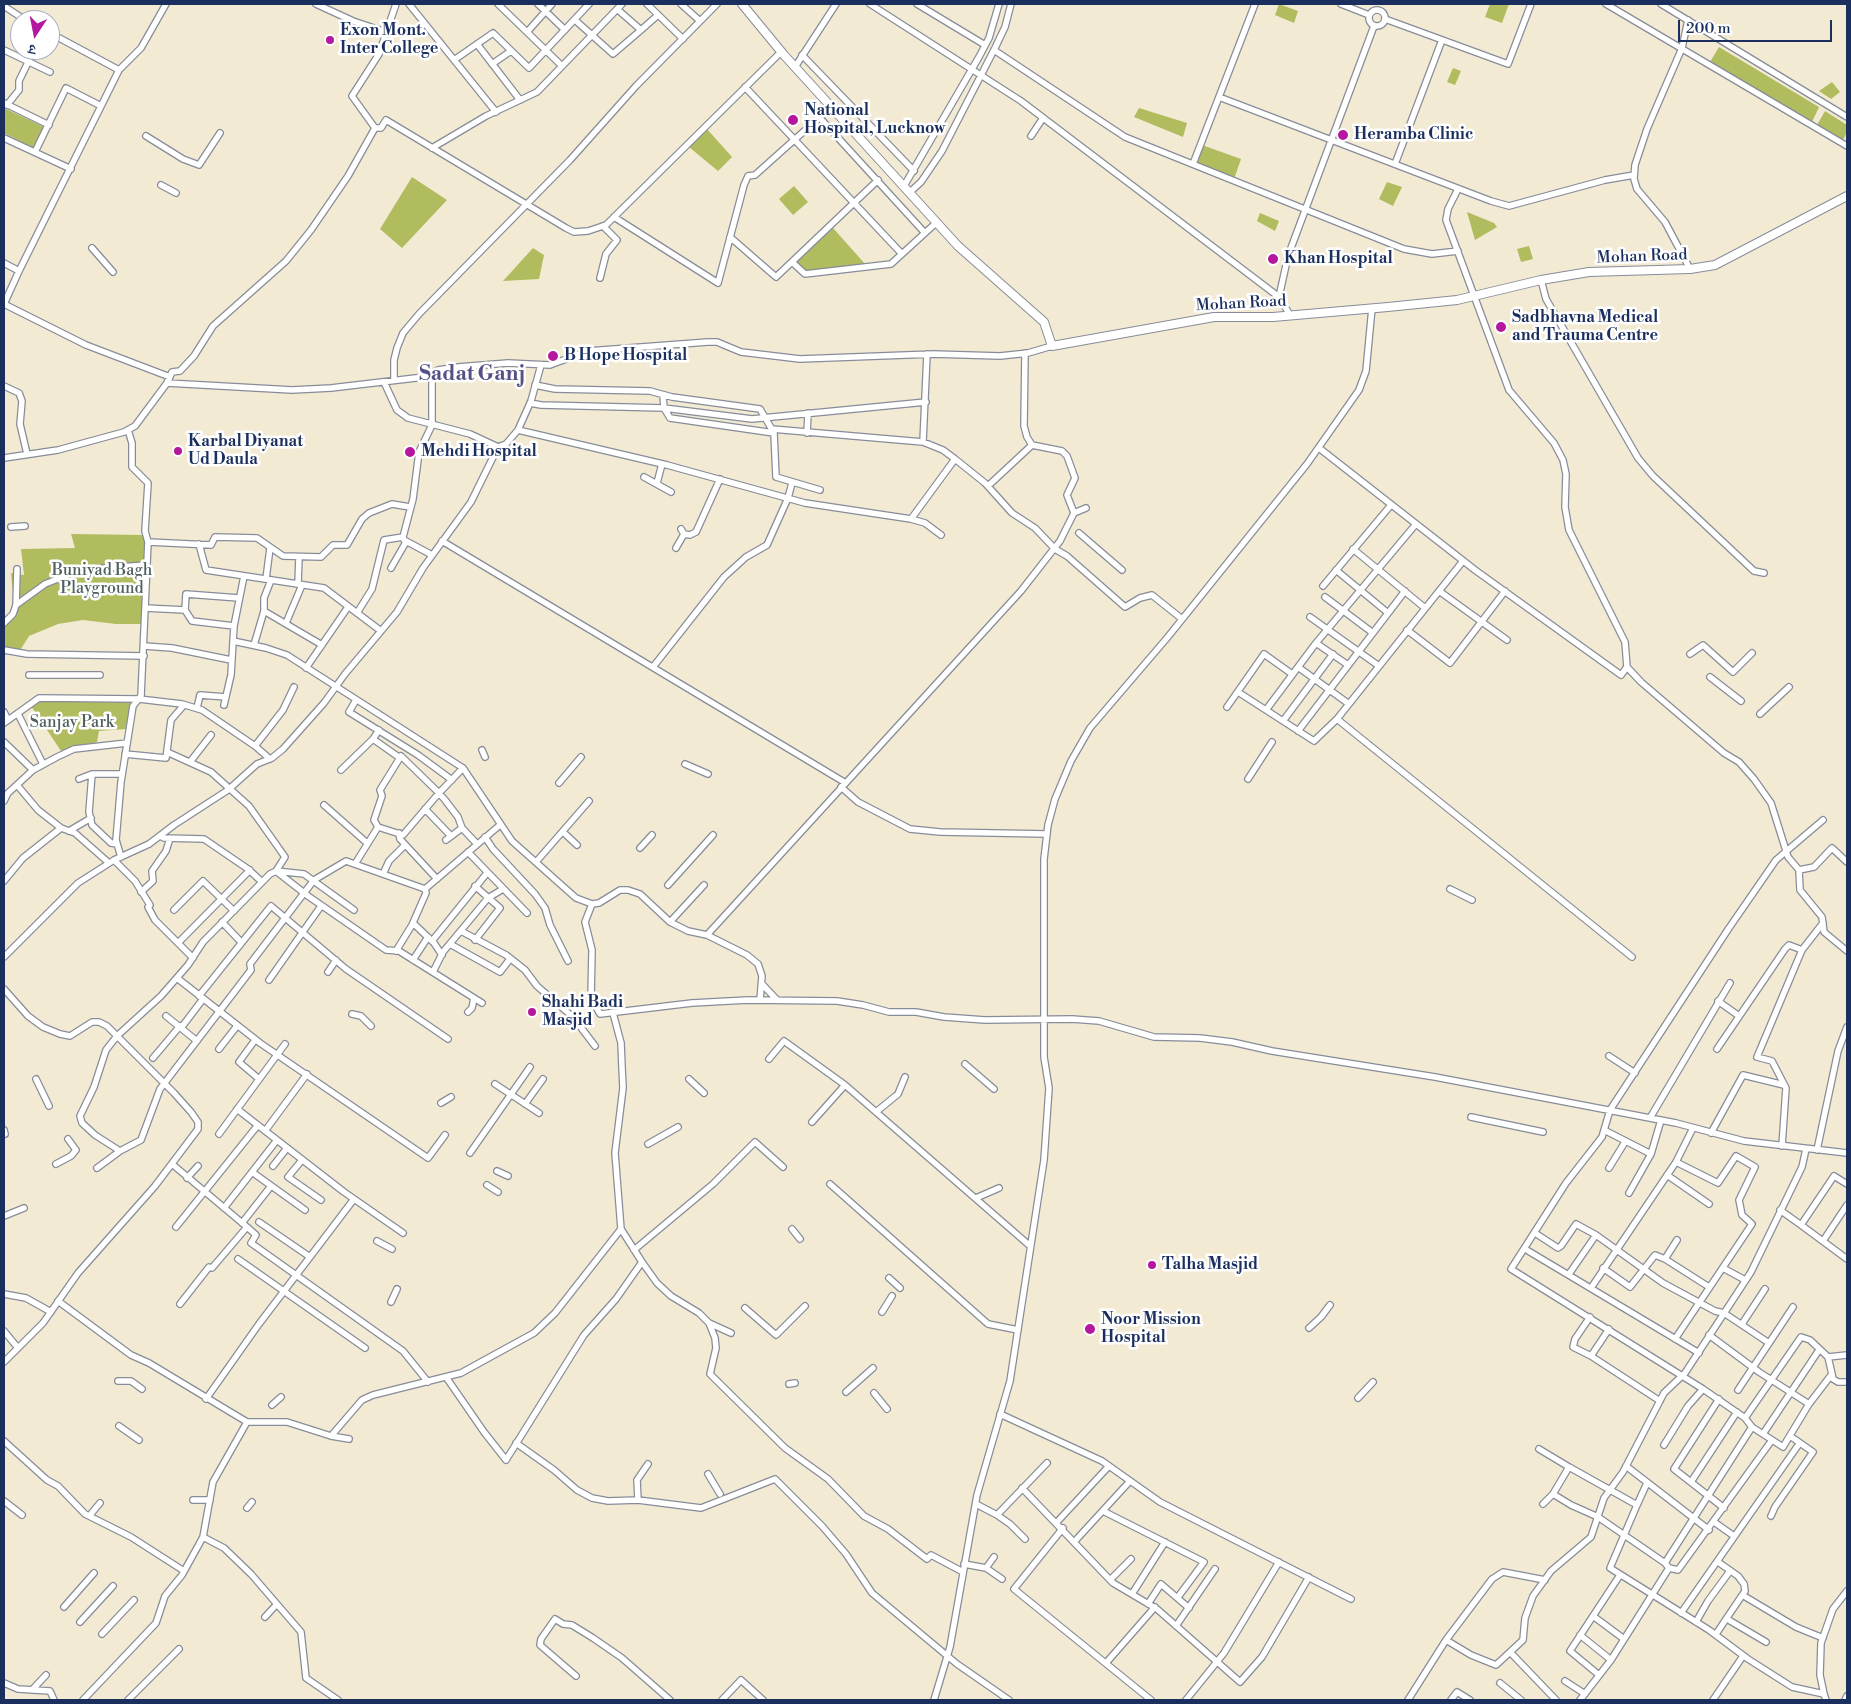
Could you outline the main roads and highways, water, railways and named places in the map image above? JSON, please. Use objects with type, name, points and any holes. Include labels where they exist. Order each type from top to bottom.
[{"type":"main road","name":"Mohan Road","points":[[742,4],[781,52],[958,246],[1044,322],[1052,346],[1214,317],[1290,315],[1457,300],[1541,280],[1588,272],[1690,270],[1715,265],[1847,196]]},
{"type":"place","name":"Exon Mont. Inter College","points":[[330,40]]},
{"type":"place","name":"National Hospital, Lucknow","points":[[793,120]]},
{"type":"place","name":"Heramba Clinic","points":[[1343,135]]},
{"type":"place","name":"Khan Hospital","points":[[1273,259]]},
{"type":"place","name":"Sadbhavna Medical and Trauma Centre","points":[[1501,327]]},
{"type":"place","name":"B Hope Hospital","points":[[553,356]]},
{"type":"place","name":"Karbal Diyanat Ud Daula","points":[[178,451]]},
{"type":"place","name":"Mehdi Hospital","points":[[410,452]]},
{"type":"place","name":"Shahi Badi Masjid","points":[[532,1012]]},
{"type":"place","name":"Talha Masjid","points":[[1152,1265]]},
{"type":"place","name":"Noor Mission Hospital","points":[[1090,1329]]},
{"type":"district","name":"Sadat Ganj","points":[[472,375]]},
{"type":"park label","name":"Buniyad Bagh Playground","points":[[102,580]]},
{"type":"park label","name":"Sanjay Park","points":[[72,723]]}]
